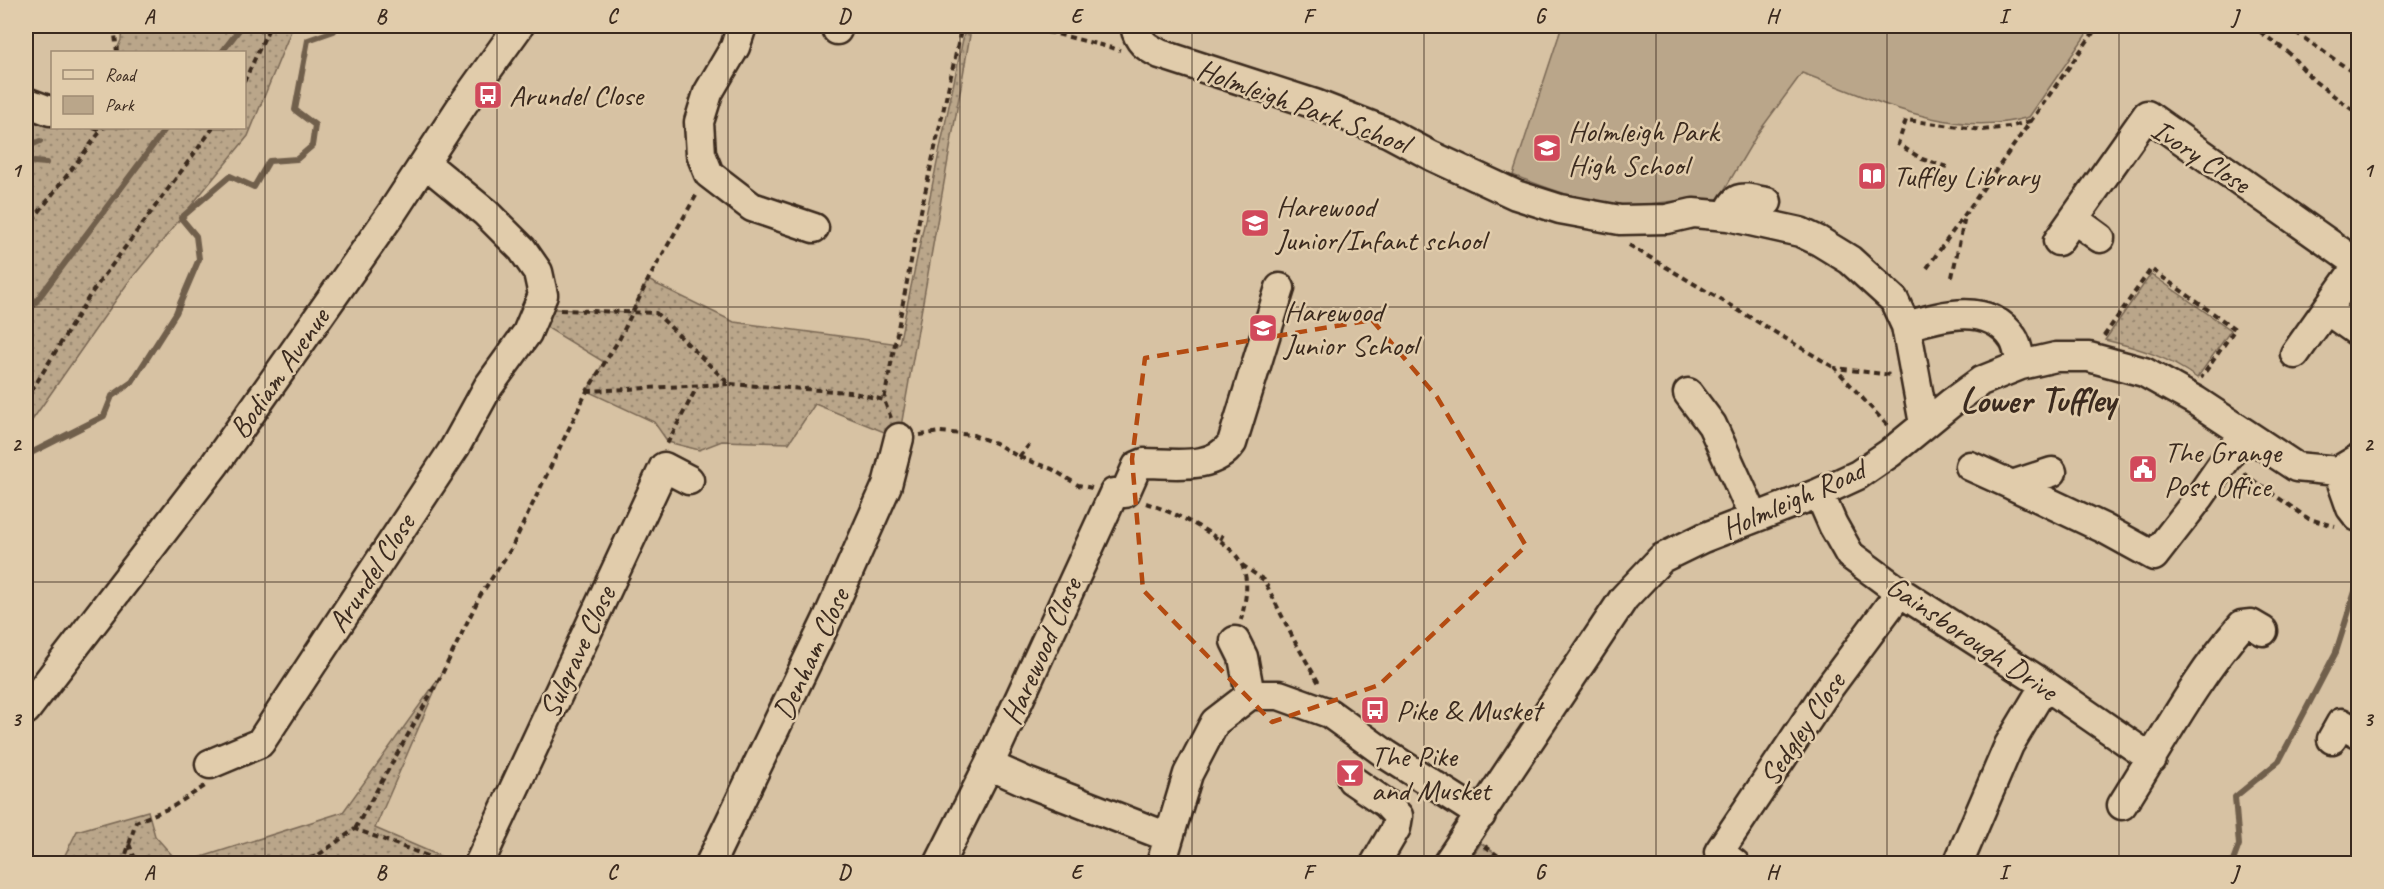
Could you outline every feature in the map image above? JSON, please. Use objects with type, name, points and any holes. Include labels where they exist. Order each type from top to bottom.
[{"type":"street","name":"Bodiam Avenue","points":[[26,710],[215,464],[519,26]]},
{"type":"street","points":[[742,26],[735,47],[708,93],[699,122],[701,154],[709,174],[752,207],[814,228]]},
{"type":"street","name":"Holmleigh Park School","points":[[1140,36],[1160,54],[1315,104],[1387,132],[1432,156],[1516,195],[1560,209],[1609,218],[1645,220],[1667,219],[1693,213],[1728,216],[1800,232],[1842,255],[1894,300],[1906,326],[1916,378],[1914,433]]},
{"type":"street","name":"Ivory Close","points":[[2100,238],[2066,230],[2147,115],[2358,264],[2295,354]]},
{"type":"street","name":"Arundel Close","points":[[210,762],[260,743],[455,447],[488,387],[527,333],[543,296],[538,272],[522,249],[486,213],[425,163]]},
{"type":"street","points":[[1728,216],[1731,203],[1735,199],[1767,202]]},
{"type":"street","name":"Harewood Close","points":[[939,864],[989,765],[1085,533],[1119,493],[1137,466],[1144,463],[1199,464],[1226,453],[1232,443],[1280,288]]},
{"type":"street","points":[[2327,310],[2358,332]]},
{"type":"street","points":[[1906,326],[1955,314],[1972,314],[1991,319],[2003,327],[2014,340],[2021,365]]},
{"type":"street","name":"Holmleigh Road","points":[[1447,864],[1624,598],[1662,558],[1703,538],[1819,493],[1858,475],[1981,381],[2021,365],[2056,357],[2089,357],[2144,372],[2196,401],[2296,467],[2348,465]]},
{"type":"street","points":[[1688,393],[1712,424],[1754,518]]},
{"type":"street","points":[[1970,466],[2103,528],[2154,556],[2226,461],[2244,433]]},
{"type":"street","name":"Denham Close","points":[[710,864],[828,618],[886,484],[900,438]]},
{"type":"street","points":[[2348,465],[2350,522]]},
{"type":"street","points":[[664,466],[689,480]]},
{"type":"street","name":"Sulgrave Close","points":[[479,864],[664,466]]},
{"type":"street","points":[[2012,485],[2052,472]]},
{"type":"street","name":"Gainsborough Drive","points":[[1819,493],[1850,555],[1900,592],[2152,759]]},
{"type":"street","name":"Sedgley Close","points":[[1735,864],[1719,852],[1828,689],[1900,592]]},
{"type":"street","points":[[2122,805],[2188,701],[2242,625],[2251,624],[2263,631]]},
{"type":"street","points":[[1235,641],[1243,657],[1250,694]]},
{"type":"street","points":[[1958,864],[2009,745],[2045,686]]},
{"type":"street","points":[[989,765],[1164,850],[1188,774],[1215,722],[1250,694],[1279,695],[1329,713],[1387,755],[1480,815]]},
{"type":"street","points":[[1352,780],[1387,804],[1398,816],[1396,828],[1375,864]]},
{"type":"path","points":[[114,26],[117,51]]},
{"type":"path","points":[[246,77],[270,26]]},
{"type":"path","points":[[896,26],[961,32]]},
{"type":"path","points":[[587,391],[729,384],[850,392],[884,399],[919,220],[962,26]]},
{"type":"path","points":[[1006,26],[1053,33],[1117,50],[1140,36]]},
{"type":"path","points":[[1927,268],[2097,26]]},
{"type":"path","points":[[2252,26],[2289,53],[2313,80],[2358,114]]},
{"type":"path","points":[[2287,26],[2358,76]]},
{"type":"path","points":[[1947,167],[1922,159],[1898,144],[1906,120],[1983,130],[2009,127],[2031,120]]},
{"type":"path","points":[[26,229],[102,129]]},
{"type":"path","points":[[26,400],[90,295],[212,129]]},
{"type":"path","points":[[289,864],[317,856],[355,830],[442,674],[480,596],[511,549],[587,391],[620,338],[648,279],[709,174]]},
{"type":"path","points":[[1952,277],[1966,214]]},
{"type":"path","points":[[1626,243],[1835,368],[1914,433]]},
{"type":"path","points":[[2089,357],[2151,269],[2235,329],[2197,384],[2196,401]]},
{"type":"path","points":[[537,308],[656,313],[729,384]]},
{"type":"path","points":[[1835,368],[1916,378]]},
{"type":"path","points":[[664,466],[668,442],[697,386]]},
{"type":"path","points":[[900,438],[940,432],[973,435],[995,442],[1019,457],[1052,469],[1078,485],[1119,493],[1155,506],[1220,540],[1242,565],[1264,580],[1294,640],[1322,687],[1329,713]]},
{"type":"path","points":[[1019,457],[1029,445]]},
{"type":"path","points":[[2226,461],[2309,519],[2350,522]]},
{"type":"path","points":[[1220,540],[1224,532]]},
{"type":"path","points":[[1235,641],[1247,596],[1242,565]]},
{"type":"path","points":[[123,864],[136,822],[172,807],[210,762]]},
{"type":"path","points":[[355,830],[449,864]]},
{"type":"path","points":[[129,843],[137,864]]},
{"type":"highlighted area","points":[[1372,320],[1437,397],[1526,546],[1379,685],[1272,722],[1143,590],[1132,459],[1145,358]]},
{"type":"green space","points":[[122,26],[293,26],[248,136],[127,284],[26,429],[26,122],[51,125],[51,129],[246,129],[246,51],[116,51],[121,40]]},
{"type":"green space","points":[[1562,26],[2092,26],[2029,117],[2000,123],[1942,120],[1885,104],[1802,73],[1758,133],[1719,199],[1619,205],[1588,200],[1513,175]]},
{"type":"green space","points":[[964,34],[970,35],[899,438],[815,404],[789,443],[722,441],[699,450],[668,442],[654,422],[587,391],[604,362],[533,319],[537,308],[631,313],[648,280],[734,322],[899,344]]},
{"type":"green space","points":[[2151,274],[2231,330],[2197,378],[2153,354],[2105,340]]},
{"type":"green space","points":[[442,674],[375,828],[456,863],[405,863],[401,859],[395,864],[183,863],[343,812]]},
{"type":"green space","points":[[148,811],[155,836],[179,863],[61,863],[77,831]]},
{"type":"green space","points":[[1481,843],[1509,863],[1468,863]]},
{"type":"waterway","points":[[223,51],[242,26]]},
{"type":"waterway","points":[[26,470],[29,454],[104,416],[112,396],[132,382],[176,313],[199,259],[196,236],[181,218],[230,176],[254,187],[269,161],[297,159],[312,146],[315,125],[295,110],[308,40],[334,31],[336,26]]},
{"type":"waterway","points":[[26,315],[165,129]]},
{"type":"waterway","points":[[27,147],[40,141]]},
{"type":"waterway","points":[[34,162],[46,163]]},
{"type":"waterway","points":[[2232,864],[2239,845],[2235,797],[2279,761],[2336,652],[2358,582]]},
{"type":"place","name":"Arundel Close","points":[[488,95]]},
{"type":"place","name":"Holmleigh Park High School","points":[[1547,148]]},
{"type":"place","name":"Tuffley Library","points":[[1872,176]]},
{"type":"place","name":"Harewood Junior/Infant school","points":[[1255,223]]},
{"type":"place","name":"Harewood Junior School","points":[[1263,328]]},
{"type":"place","name":"The Grange Post Office","points":[[2143,469]]},
{"type":"place","name":"Pike & Musket","points":[[1375,710]]},
{"type":"place","name":"The Pike and Musket","points":[[1350,773]]},
{"type":"district","name":"Lower Tuffley","points":[[2038,400]]}]
